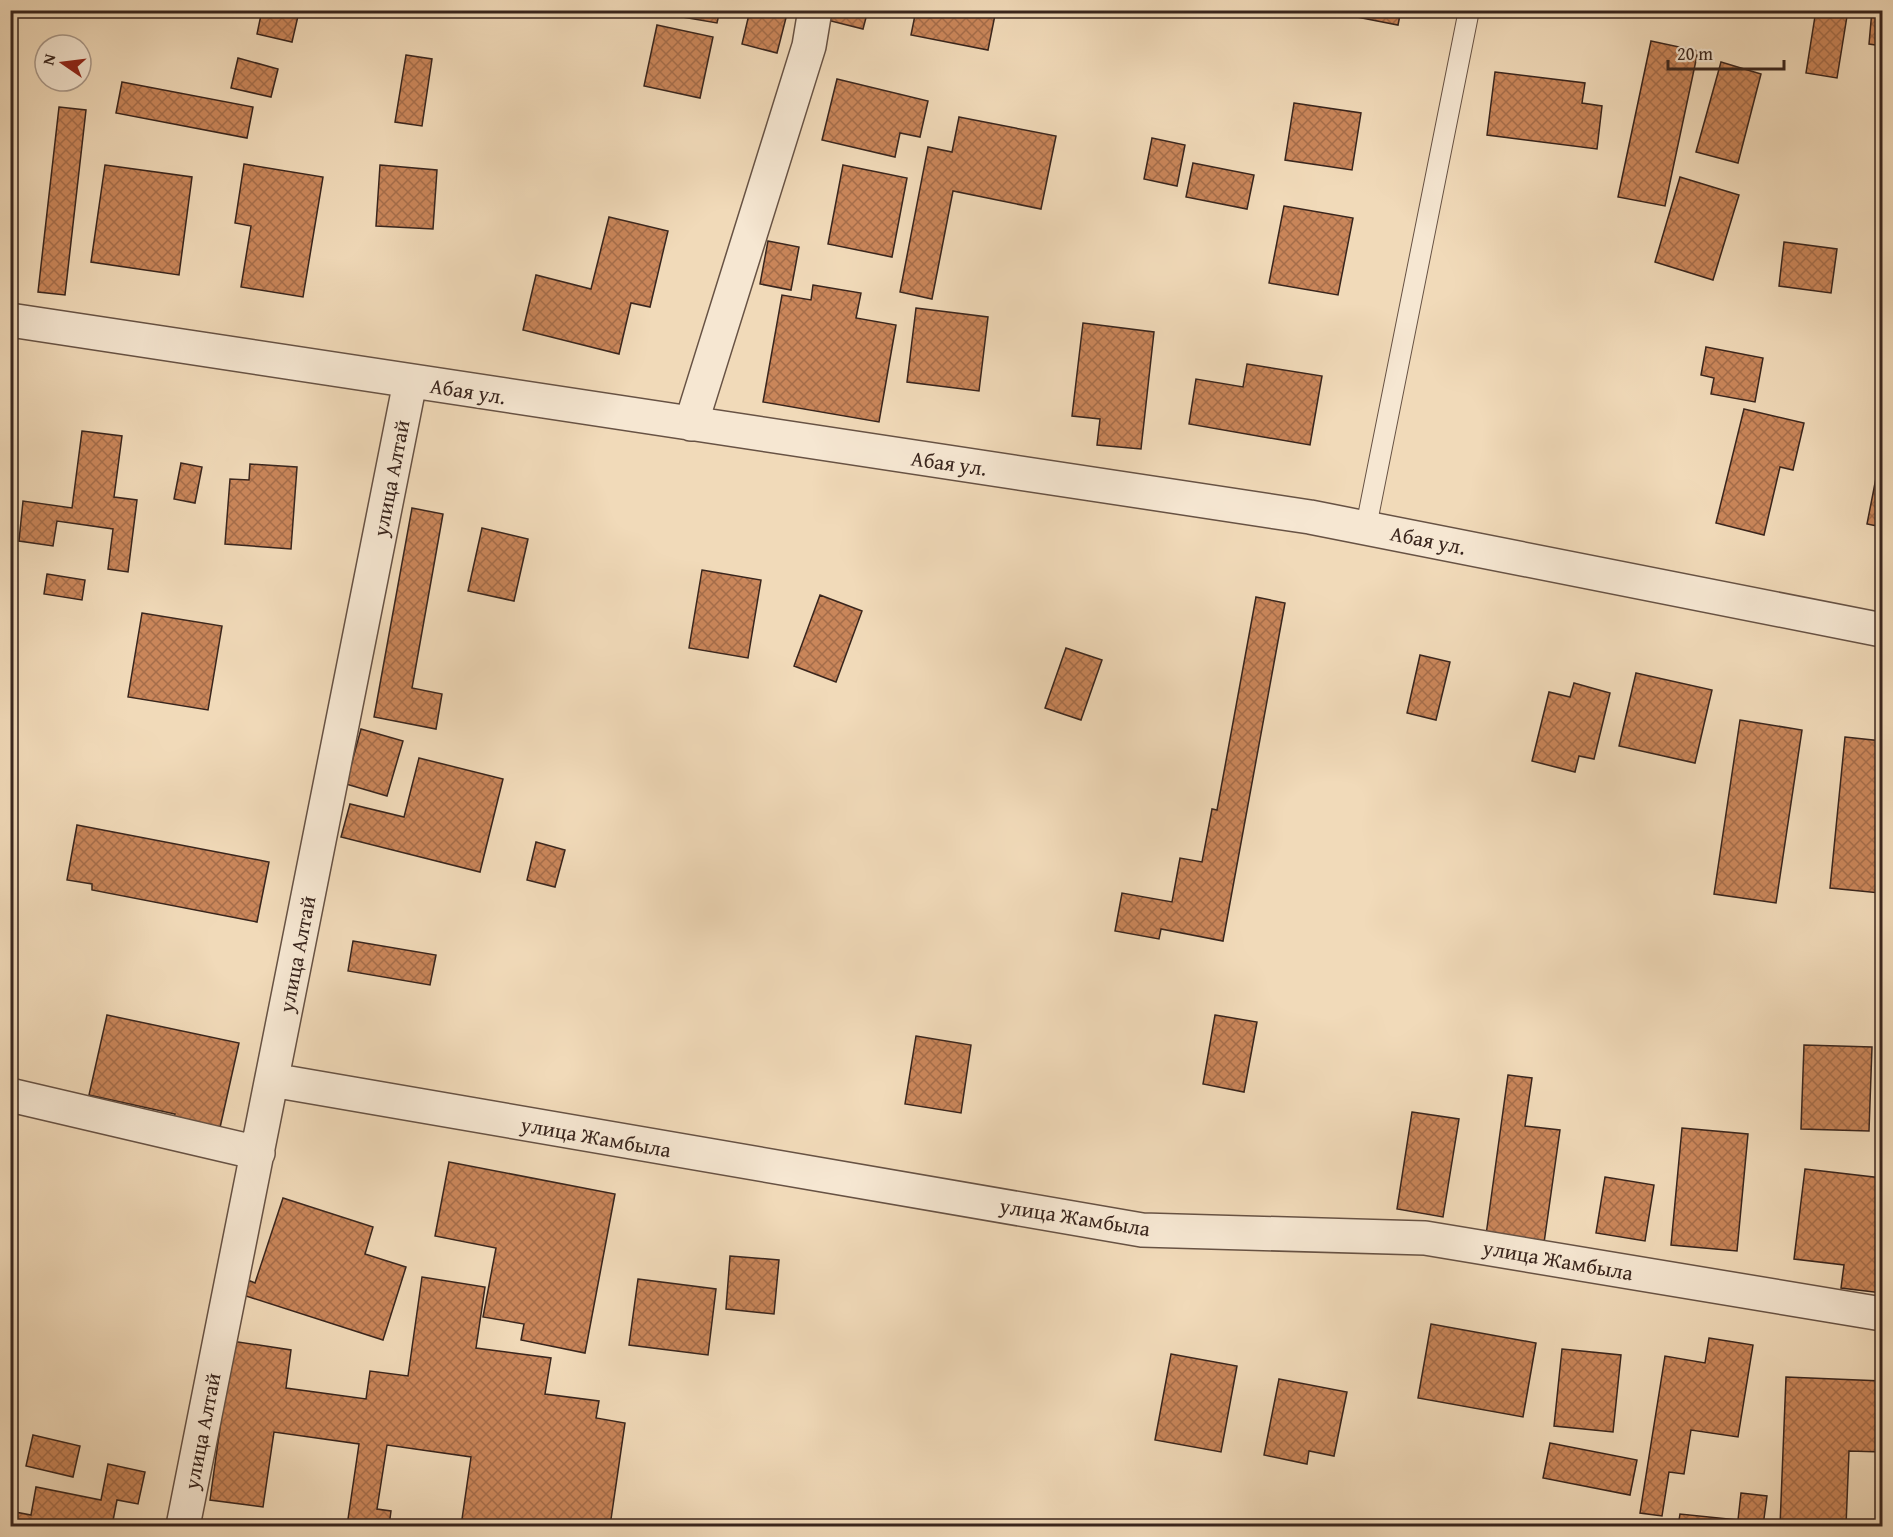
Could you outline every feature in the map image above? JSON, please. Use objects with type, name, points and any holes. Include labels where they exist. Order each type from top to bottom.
[{"type":"street","points":[[691,424],[809,46],[815,10]]},
{"type":"street","name":"Абая ул.","points":[[10,320],[1366,527],[1882,630]]},
{"type":"street","name":"улица Алтай","points":[[183,1527],[410,382]]},
{"type":"street","name":"улица Жамбыла","points":[[272,1080],[1142,1230],[1425,1238],[1882,1314]]},
{"type":"street","points":[[10,1095],[258,1153]]},
{"type":"lane","points":[[1366,527],[1469,10]]},
{"type":"building","points":[[262,10],[298,16],[292,42],[257,34]]},
{"type":"building","points":[[641,10],[720,10],[717,23]]},
{"type":"building","points":[[750,10],[788,10],[777,53],[742,44]]},
{"type":"building","points":[[829,10],[868,10],[863,29],[827,20]]},
{"type":"building","points":[[916,10],[996,10],[988,50],[911,35]]},
{"type":"building","points":[[1341,10],[1401,10],[1398,25],[1341,14]]},
{"type":"building","points":[[1816,10],[1848,10],[1837,78],[1806,73]]},
{"type":"building","points":[[1872,10],[1882,10],[1882,46],[1869,44]]},
{"type":"building","points":[[657,25],[713,37],[700,98],[644,86]]},
{"type":"building","points":[[1651,41],[1698,51],[1665,206],[1618,197]]},
{"type":"building","points":[[406,55],[432,59],[422,126],[395,122]]},
{"type":"building","points":[[238,58],[278,69],[271,97],[231,88]]},
{"type":"building","points":[[1721,62],[1761,74],[1738,163],[1696,152]]},
{"type":"building","points":[[1495,72],[1585,83],[1582,103],[1602,106],[1597,149],[1487,135]]},
{"type":"building","points":[[837,79],[928,101],[920,137],[900,133],[895,157],[822,140]]},
{"type":"building","points":[[122,82],[253,107],[247,138],[116,113]]},
{"type":"building","points":[[1294,103],[1361,113],[1352,170],[1285,160]]},
{"type":"building","points":[[59,107],[86,110],[65,295],[38,292]]},
{"type":"building","points":[[959,117],[1056,136],[1041,209],[953,191],[932,299],[900,292],[928,147],[952,152]]},
{"type":"building","points":[[1152,138],[1185,145],[1177,186],[1144,179]]},
{"type":"building","points":[[1193,163],[1254,175],[1247,209],[1186,197]]},
{"type":"building","points":[[244,164],[323,177],[303,297],[241,287],[251,226],[235,223]]},
{"type":"building","points":[[105,165],[192,177],[179,275],[91,262]]},
{"type":"building","points":[[380,165],[437,170],[433,229],[376,226]]},
{"type":"building","points":[[843,165],[907,178],[892,257],[828,244]]},
{"type":"building","points":[[1680,177],[1739,195],[1713,280],[1655,262]]},
{"type":"building","points":[[1284,206],[1353,218],[1338,295],[1269,283]]},
{"type":"building","points":[[609,217],[668,231],[650,307],[631,303],[619,354],[523,330],[536,275],[591,289]]},
{"type":"building","points":[[768,241],[799,247],[791,290],[760,284]]},
{"type":"building","points":[[1784,242],[1837,249],[1831,293],[1779,286]]},
{"type":"building","points":[[813,285],[861,293],[856,318],[896,325],[879,422],[763,402],[782,295],[811,300]]},
{"type":"building","points":[[916,308],[988,317],[979,391],[907,382]]},
{"type":"building","points":[[1083,323],[1154,332],[1141,449],[1097,445],[1100,419],[1072,416]]},
{"type":"building","points":[[1706,347],[1763,358],[1755,402],[1711,394],[1714,378],[1701,375]]},
{"type":"building","points":[[1247,364],[1322,376],[1310,445],[1189,424],[1196,379],[1243,387]]},
{"type":"building","points":[[1744,409],[1804,423],[1793,470],[1780,467],[1764,535],[1716,523]]},
{"type":"building","points":[[82,431],[122,436],[114,497],[137,500],[128,572],[108,569],[113,529],[57,521],[53,546],[19,541],[23,501],[72,508]]},
{"type":"building","points":[[181,463],[202,467],[195,503],[174,499]]},
{"type":"building","points":[[250,464],[297,467],[291,549],[225,544],[230,479],[249,480]]},
{"type":"building","points":[[1877,473],[1882,474],[1882,527],[1867,524]]},
{"type":"building","points":[[412,508],[443,514],[412,688],[442,694],[436,729],[374,717]]},
{"type":"building","points":[[482,528],[528,539],[514,601],[468,591]]},
{"type":"building","points":[[702,570],[761,580],[748,658],[689,648]]},
{"type":"building","points":[[47,574],[85,580],[82,600],[44,594]]},
{"type":"building","points":[[820,595],[862,611],[836,682],[794,666]]},
{"type":"building","points":[[1256,597],[1285,603],[1223,941],[1161,929],[1159,939],[1115,931],[1122,893],[1172,902],[1180,858],[1202,862],[1212,809],[1217,810]]},
{"type":"building","points":[[142,613],[222,626],[208,710],[128,697]]},
{"type":"building","points":[[1066,648],[1102,660],[1081,720],[1045,708]]},
{"type":"building","points":[[1420,655],[1450,662],[1436,720],[1407,713]]},
{"type":"building","points":[[1636,673],[1712,690],[1695,763],[1619,746]]},
{"type":"building","points":[[1574,683],[1610,693],[1594,759],[1579,756],[1575,772],[1532,761],[1549,692],[1570,697]]},
{"type":"building","points":[[1740,720],[1802,730],[1776,903],[1714,894]]},
{"type":"building","points":[[361,729],[403,741],[387,796],[346,784]]},
{"type":"building","points":[[1845,737],[1882,741],[1880,893],[1830,888]]},
{"type":"building","points":[[419,758],[503,779],[480,872],[341,837],[350,804],[404,817]]},
{"type":"building","points":[[77,825],[269,862],[257,922],[92,890],[92,884],[67,880]]},
{"type":"building","points":[[536,842],[565,850],[555,887],[527,880]]},
{"type":"building","points":[[353,941],[436,955],[430,985],[348,971]]},
{"type":"building","points":[[107,1015],[239,1043],[219,1132],[172,1122],[175,1114],[89,1095]]},
{"type":"building","points":[[1215,1015],[1257,1022],[1244,1092],[1203,1084]]},
{"type":"building","points":[[916,1036],[971,1045],[961,1113],[905,1104]]},
{"type":"building","points":[[1804,1045],[1872,1047],[1869,1131],[1801,1129]]},
{"type":"building","points":[[1508,1075],[1532,1078],[1525,1126],[1560,1130],[1544,1243],[1486,1235]]},
{"type":"building","points":[[1412,1112],[1459,1119],[1443,1217],[1397,1209]]},
{"type":"building","points":[[1682,1128],[1748,1134],[1737,1251],[1671,1245]]},
{"type":"building","points":[[449,1162],[615,1194],[585,1353],[521,1340],[524,1324],[483,1317],[496,1248],[435,1236]]},
{"type":"building","points":[[1805,1169],[1882,1178],[1882,1293],[1841,1288],[1844,1265],[1794,1259]]},
{"type":"building","points":[[1605,1177],[1654,1185],[1645,1241],[1596,1233]]},
{"type":"building","points":[[283,1198],[373,1227],[365,1254],[406,1267],[383,1340],[243,1295],[248,1280],[255,1283]]},
{"type":"building","points":[[730,1256],[779,1260],[774,1314],[726,1309]]},
{"type":"building","points":[[422,1277],[485,1287],[476,1348],[551,1358],[545,1394],[599,1401],[596,1418],[625,1423],[610,1526],[461,1526],[471,1457],[387,1445],[377,1509],[391,1511],[389,1526],[347,1526],[359,1444],[274,1432],[263,1507],[210,1500],[232,1341],[291,1350],[286,1388],[366,1399],[370,1371],[408,1376]]},
{"type":"building","points":[[638,1279],[716,1289],[708,1355],[629,1345]]},
{"type":"building","points":[[1431,1324],[1536,1343],[1523,1417],[1418,1398]]},
{"type":"building","points":[[1709,1338],[1753,1345],[1738,1437],[1691,1430],[1684,1474],[1669,1472],[1662,1516],[1640,1513],[1665,1356],[1705,1363]]},
{"type":"building","points":[[1562,1349],[1621,1355],[1613,1432],[1554,1426]]},
{"type":"building","points":[[1171,1354],[1237,1366],[1221,1452],[1155,1440]]},
{"type":"building","points":[[1786,1377],[1882,1381],[1882,1452],[1849,1451],[1846,1526],[1780,1526]]},
{"type":"building","points":[[1279,1379],[1347,1392],[1334,1456],[1309,1451],[1307,1464],[1264,1455]]},
{"type":"building","points":[[33,1435],[80,1446],[73,1477],[26,1466]]},
{"type":"building","points":[[1550,1443],[1637,1460],[1630,1495],[1543,1478]]},
{"type":"building","points":[[108,1464],[145,1472],[138,1504],[117,1500],[112,1526],[10,1526],[10,1511],[31,1515],[36,1487],[101,1500]]},
{"type":"building","points":[[1741,1493],[1767,1496],[1763,1526],[1678,1526],[1680,1514],[1738,1520]]}]
